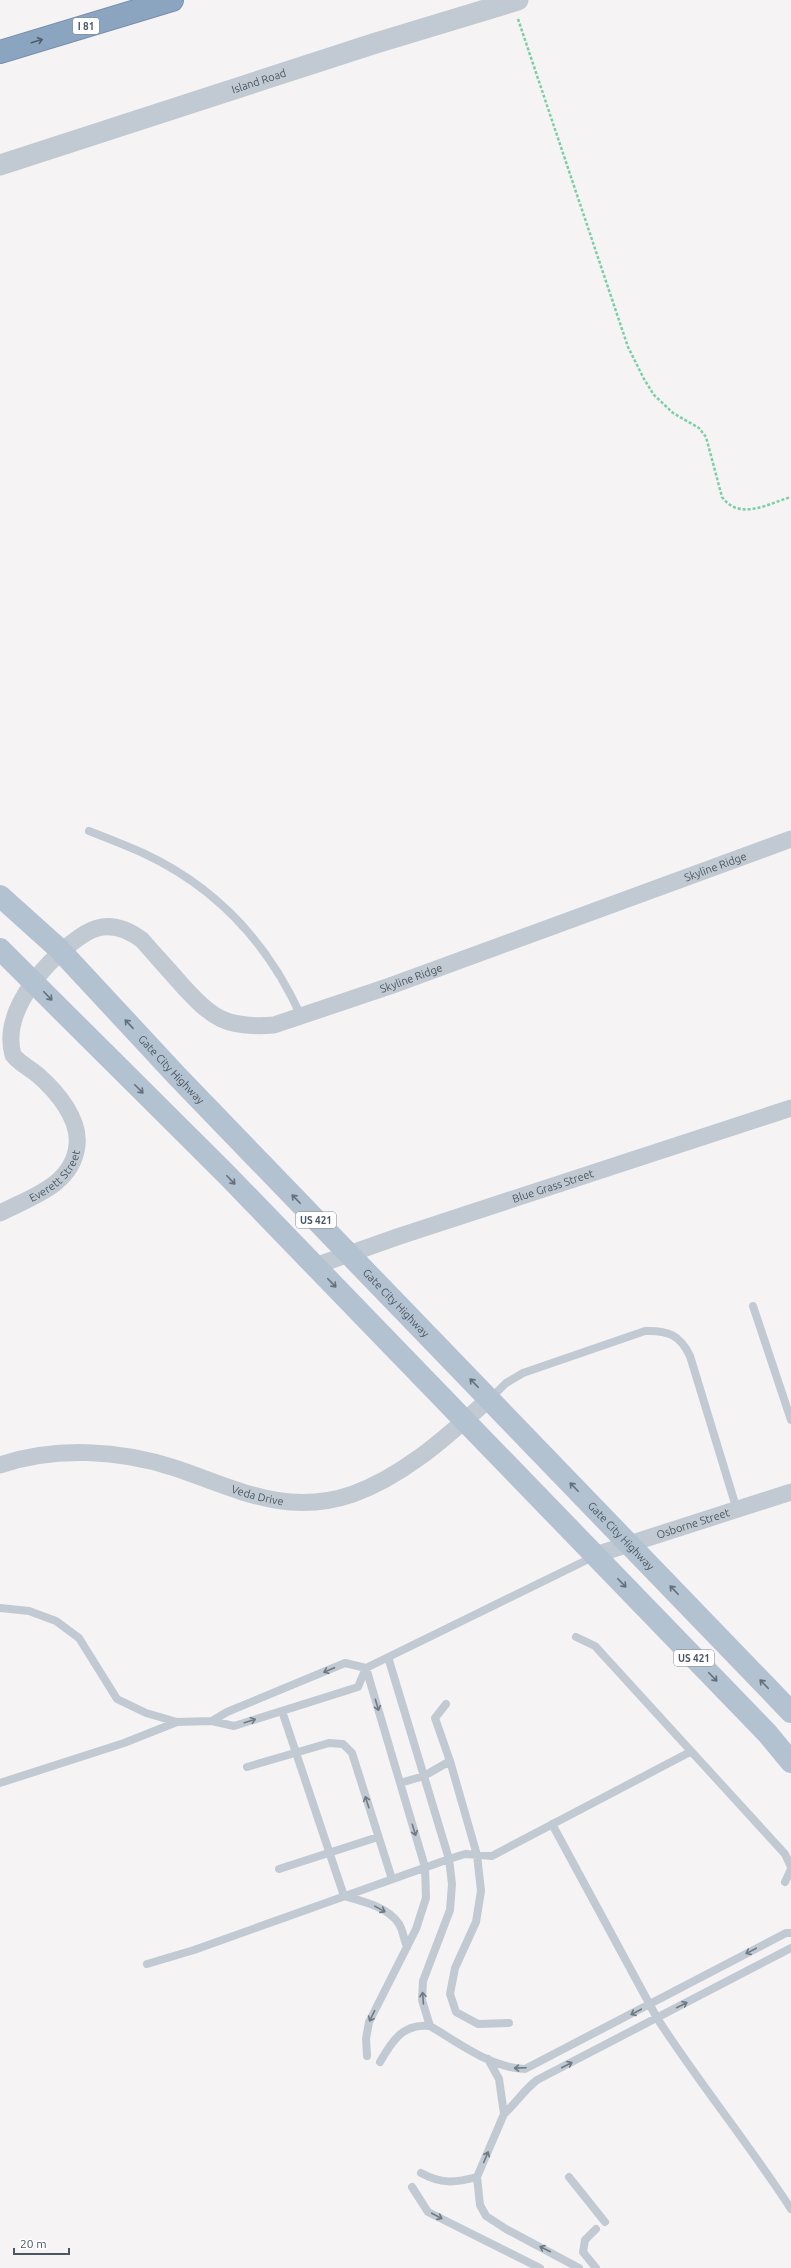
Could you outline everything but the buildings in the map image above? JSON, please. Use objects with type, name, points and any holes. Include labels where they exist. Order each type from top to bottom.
[{"type":"highway","name":"I 81","points":[[0,52],[172,0]]},
{"type":"main road","name":"Gate City Highway","points":[[0,896],[59,949],[183,1082],[631,1544],[791,1712]]},
{"type":"main road","name":"US 421","points":[[0,949],[315,1266],[767,1733],[791,1762]]},
{"type":"street","name":"Island Road","points":[[0,165],[376,43],[515,1]]},
{"type":"street","name":"Skyline Ridge","points":[[59,949],[93,929],[107,926],[120,927],[131,931],[142,940],[204,1009],[217,1017],[235,1024],[255,1026],[274,1024],[398,983],[791,838]]},
{"type":"street","name":"Everett Street","points":[[0,1213],[60,1180],[75,1158],[78,1143],[76,1128],[71,1114],[53,1090],[38,1075],[19,1063],[12,1054],[5,1040],[3,1026],[6,1009],[11,998],[59,949]]},
{"type":"street","name":"Blue Grass Street","points":[[315,1266],[791,1108]]},
{"type":"street","name":"Veda Drive","points":[[0,1465],[46,1454],[74,1452],[97,1453],[137,1459],[175,1468],[225,1488],[260,1498],[296,1504],[325,1501],[353,1494],[380,1483],[420,1457],[489,1399]]},
{"type":"street","name":"Osborne Street","points":[[595,1555],[791,1492]]},
{"type":"lane","points":[[89,831],[163,863],[189,880],[220,904],[247,930],[269,956],[287,985],[301,1016]]},
{"type":"lane","points":[[753,1306],[791,1420]]},
{"type":"lane","points":[[489,1399],[506,1383],[534,1368],[645,1331],[658,1330],[674,1336],[684,1344],[690,1356],[738,1510]]},
{"type":"lane","points":[[212,1721],[227,1712],[345,1663],[366,1668],[595,1555]]},
{"type":"lane","points":[[0,1608],[29,1611],[56,1621],[79,1638],[117,1699],[146,1713],[177,1722],[212,1721],[234,1726],[358,1687],[366,1668]]},
{"type":"lane","points":[[576,1637],[595,1646],[690,1752],[785,1854],[791,1868],[785,1882]]},
{"type":"lane","points":[[388,1657],[449,1860],[452,1884],[450,1910],[423,1981],[422,2000],[430,2026]]},
{"type":"lane","points":[[366,1668],[426,1868],[426,1898],[416,1929],[370,2022],[366,2039],[367,2056]]},
{"type":"lane","points":[[446,1704],[435,1718],[450,1761],[477,1855],[481,1891],[476,1922],[455,1968],[450,1994],[456,2012],[478,2024],[509,2023]]},
{"type":"lane","points":[[282,1711],[344,1896]]},
{"type":"lane","points":[[0,1782],[124,1743],[177,1722]]},
{"type":"lane","points":[[247,1767],[329,1743],[343,1744],[352,1753],[392,1880]]},
{"type":"lane","points":[[147,1964],[194,1950],[465,1854],[492,1856],[690,1752]]},
{"type":"lane","points":[[400,1783],[424,1776],[450,1761]]},
{"type":"lane","points":[[552,1824],[657,2018],[674,2044],[757,2158],[791,2209]]},
{"type":"lane","points":[[279,1869],[378,1837]]},
{"type":"lane","points":[[344,1896],[368,1903],[385,1911],[399,1923],[407,1947]]},
{"type":"lane","points":[[380,2062],[397,2035],[418,2024],[430,2026],[488,2059],[509,2068],[525,2069],[786,1933],[791,1933]]},
{"type":"lane","points":[[580,2268],[486,2216],[480,2205],[477,2177],[504,2114],[518,2101],[526,2088],[537,2080],[791,1948]]},
{"type":"lane","points":[[488,2059],[499,2080],[504,2114]]},
{"type":"lane","points":[[421,2173],[432,2179],[455,2183],[477,2177]]},
{"type":"lane","points":[[569,2177],[605,2222]]},
{"type":"lane","points":[[412,2188],[428,2212],[540,2268]]},
{"type":"lane","points":[[596,2229],[585,2240],[583,2252],[596,2268]]},
{"type":"path","points":[[515,1],[628,347],[644,379],[654,395],[673,413],[699,428],[706,437],[722,497],[728,505],[736,510],[746,511],[791,497]]}]
